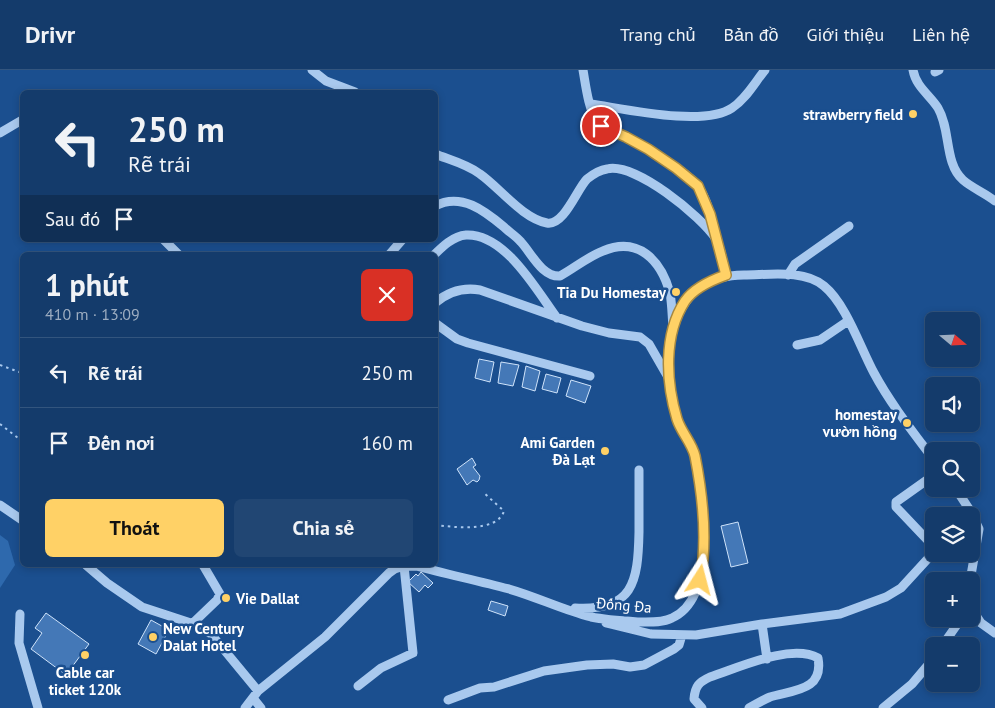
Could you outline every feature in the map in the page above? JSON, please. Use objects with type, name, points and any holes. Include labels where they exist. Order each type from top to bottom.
[{"type":"street","points":[[312,70],[326,81],[351,90]]},
{"type":"street","points":[[583,70],[591,104],[601,126],[648,149],[693,181],[702,193],[710,214],[726,275]]},
{"type":"street","points":[[591,104],[676,116],[708,117],[725,112],[736,106],[765,70]]},
{"type":"street","points":[[913,70],[926,95],[938,108],[948,132],[951,163],[962,179],[995,201]]},
{"type":"street","points":[[0,132],[20,121]]},
{"type":"street","points":[[438,155],[476,171],[533,217],[549,223],[552,223],[561,216],[581,186],[592,176],[608,168],[628,171],[655,185],[677,200],[716,240]]},
{"type":"street","points":[[438,205],[454,201],[478,207],[491,214],[519,240],[542,269],[554,277],[560,276],[607,249],[628,246],[641,250],[655,263],[670,292],[673,328]]},
{"type":"street","points":[[788,275],[795,264],[849,226]]},
{"type":"street","points":[[437,252],[445,244],[465,235],[484,238],[504,252],[521,269],[557,318]]},
{"type":"street","points":[[166,242],[176,252]]},
{"type":"street","points":[[392,252],[400,242]]},
{"type":"street","name":"Đống Đa","points":[[420,567],[511,590],[591,617],[655,622],[673,618],[686,606],[697,589],[704,550],[705,529],[694,454],[678,421],[668,377],[671,335],[685,301],[700,288],[726,275],[802,276],[823,285],[836,301],[848,321],[874,374],[925,447]]},
{"type":"street","points":[[438,301],[453,292],[470,288],[557,318],[609,333],[643,339],[649,344],[668,377]]},
{"type":"street","points":[[797,345],[820,340],[848,321]]},
{"type":"street","points":[[438,325],[457,339],[468,343],[521,359],[590,376]]},
{"type":"street","points":[[564,608],[603,608],[624,596],[631,586],[639,562],[639,470]]},
{"type":"street","points":[[925,481],[898,500],[896,507],[925,538]]},
{"type":"street","points":[[0,505],[20,519]]},
{"type":"street","points":[[591,617],[628,630],[651,634],[696,635],[840,614],[870,604],[901,588],[925,562]]},
{"type":"street","points":[[88,567],[107,583],[142,607],[193,623],[211,634],[256,694],[261,708]]},
{"type":"street","points":[[193,623],[217,600],[220,594],[204,567]]},
{"type":"street","points":[[245,708],[256,694],[325,637],[389,573],[402,567]]},
{"type":"street","points":[[358,686],[381,668],[413,653],[404,567]]},
{"type":"street","points":[[20,614],[20,643],[38,708]]},
{"type":"street","points":[[980,622],[995,633]]},
{"type":"street","points":[[762,624],[767,658]]},
{"type":"street","points":[[448,700],[480,688],[494,686],[544,671],[587,665],[613,664],[630,667],[644,665],[680,645],[682,635]]},
{"type":"street","points":[[702,708],[694,699],[694,690],[699,682],[710,677],[767,658],[791,653],[809,653],[818,658],[820,667],[816,679],[806,688],[768,698],[749,708]]},
{"type":"street","points":[[883,708],[912,684],[925,669]]},
{"type":"path","points":[[0,365],[20,372]]},
{"type":"path","points":[[0,424],[20,439]]},
{"type":"path","points":[[438,525],[470,528],[499,520],[504,512],[484,492]]},
{"type":"shaded area","points":[[0,535],[8,541],[15,565],[0,588]]},
{"type":"building","points":[[479,359],[494,362],[490,382],[475,378]]},
{"type":"building","points":[[501,362],[519,365],[513,386],[498,383]]},
{"type":"building","points":[[526,366],[540,371],[535,391],[522,387]]},
{"type":"building","points":[[546,374],[561,378],[557,393],[542,389]]},
{"type":"building","points":[[571,380],[591,386],[585,403],[566,396]]},
{"type":"building","points":[[472,458],[476,465],[473,467],[480,476],[477,482],[473,480],[467,485],[457,469]]},
{"type":"building","points":[[738,522],[748,563],[731,567],[721,526]]},
{"type":"building","points":[[421,572],[433,583],[428,588],[425,585],[419,592],[408,582]]},
{"type":"building","points":[[491,601],[508,606],[505,616],[488,610]]},
{"type":"building","points":[[46,613],[89,644],[66,675],[31,649],[42,633],[35,628]]},
{"type":"building","name":"New Century Dalat Hotel","points":[[151,620],[169,630],[156,654],[138,644]]},
{"type":"place","name":"strawberry field","points":[[913,114]]},
{"type":"place","name":"Tia Du Homestay","points":[[676,292]]},
{"type":"place","name":"homestay vườn hồng","points":[[907,423]]},
{"type":"place","name":"Ami Garden Đà Lạt","points":[[605,451]]},
{"type":"place","name":"Vie Dallat","points":[[226,598]]},
{"type":"place","name":"New Century Dalat Hotel","points":[[153,637]]},
{"type":"place","name":"Cable car ticket 120k","points":[[85,655]]},
{"type":"route","points":[[601,126],[648,149],[698,186],[710,214],[726,275],[700,288],[685,301],[671,335],[668,377],[678,421],[694,454],[705,529],[703,566],[700,580]]}]
